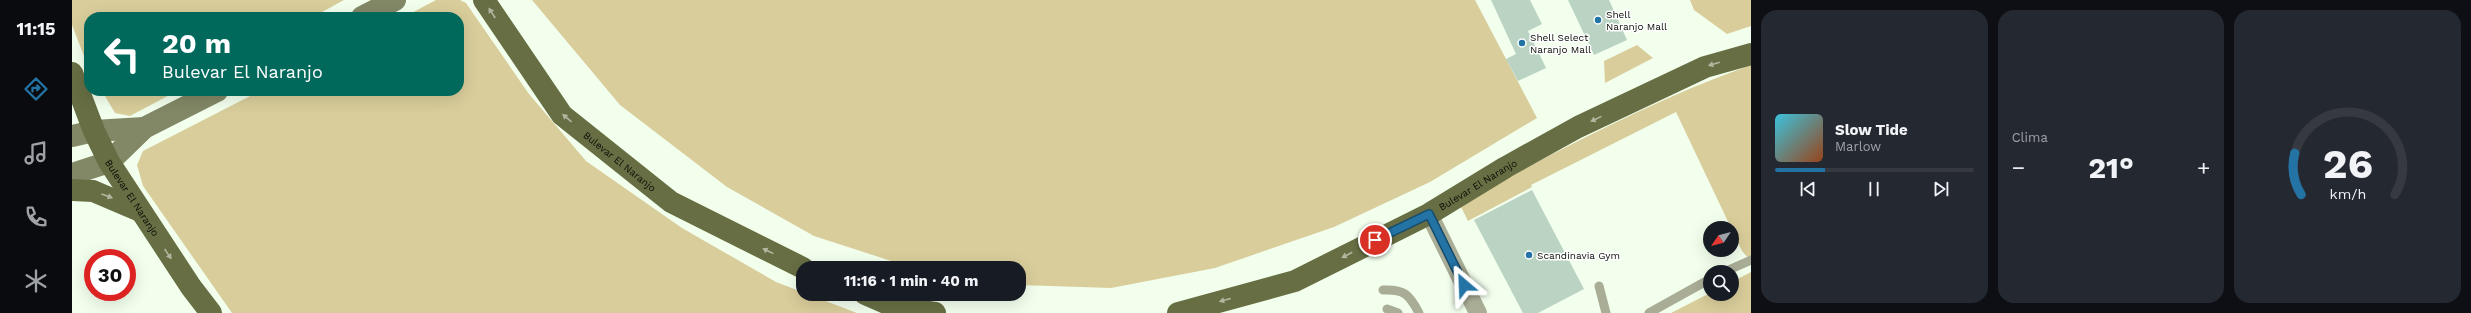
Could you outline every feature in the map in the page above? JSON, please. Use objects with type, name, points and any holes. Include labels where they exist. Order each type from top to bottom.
[{"type":"main road","name":"Bulevar El Naranjo","points":[[484,0],[562,115],[671,202],[796,264]]},
{"type":"main road","name":"Bulevar El Naranjo","points":[[1178,313],[1295,281],[1429,214],[1506,167],[1578,128],[1705,67],[1751,54]]},
{"type":"main road","name":"Bulevar El Naranjo","points":[[72,73],[94,131],[109,162],[140,211],[211,313]]},
{"type":"main road","points":[[72,190],[93,191],[140,211]]},
{"type":"main road","points":[[881,301],[895,307],[935,313]]},
{"type":"street","points":[[372,12],[395,0]]},
{"type":"street","points":[[72,174],[109,162],[144,128],[207,96]]},
{"type":"street","points":[[72,136],[94,131],[144,128]]},
{"type":"street","points":[[1429,214],[1478,313]]},
{"type":"lane","points":[[1739,265],[1751,260]]},
{"type":"lane","points":[[1649,313],[1703,283]]},
{"type":"lane","points":[[1600,286],[1606,313]]},
{"type":"lane","points":[[1382,290],[1398,289],[1409,296],[1419,313]]},
{"type":"lane","points":[[1387,309],[1398,313]]},
{"type":"shaded area","points":[[72,0],[344,0],[322,12],[84,12],[84,56],[72,25]]},
{"type":"shaded area","points":[[436,0],[460,0],[466,3],[529,94],[586,161],[682,228],[776,282],[796,290],[796,301],[826,301],[857,313],[232,313],[143,186],[137,165],[143,151],[250,96],[464,96],[464,12],[413,12]]},
{"type":"shaded area","points":[[532,0],[1475,0],[1537,118],[1430,182],[1334,227],[1215,268],[1111,288],[1026,285],[1026,261],[891,261],[814,236],[727,187],[620,105]]},
{"type":"shaded area","points":[[1690,0],[1751,0],[1751,26],[1727,34],[1694,10]]},
{"type":"shaded area","points":[[1637,45],[1653,58],[1605,83],[1604,61]]},
{"type":"shaded area","points":[[1751,65],[1751,261],[1742,251],[1739,245],[1739,221],[1728,221],[1676,112],[1531,185],[1532,187],[1468,221],[1459,203],[1639,111],[1713,79]]},
{"type":"shaded area","points":[[105,96],[168,96],[130,116],[115,113]]},
{"type":"shaded area","points":[[1751,272],[1751,313],[1671,313],[1703,297],[1703,301],[1739,301],[1739,278]]},
{"type":"building","name":"Shell Select Naranjo Mall","points":[[1491,0],[1530,0],[1542,24],[1528,31],[1546,68],[1518,81],[1506,59],[1516,54]]},
{"type":"building","name":"Shell Naranjo Mall","points":[[1568,0],[1609,0],[1627,40],[1594,55]]},
{"type":"building","name":"Scandinavia Gym","points":[[1532,190],[1584,289],[1538,313],[1523,313],[1474,220]]},
{"type":"place","name":"Shell Naranjo Mall","points":[[1598,20]]},
{"type":"place","name":"Shell Select Naranjo Mall","points":[[1522,43]]},
{"type":"place","name":"Scandinavia Gym","points":[[1529,255]]},
{"type":"route","points":[[1375,240],[1429,214],[1464,285]]}]
